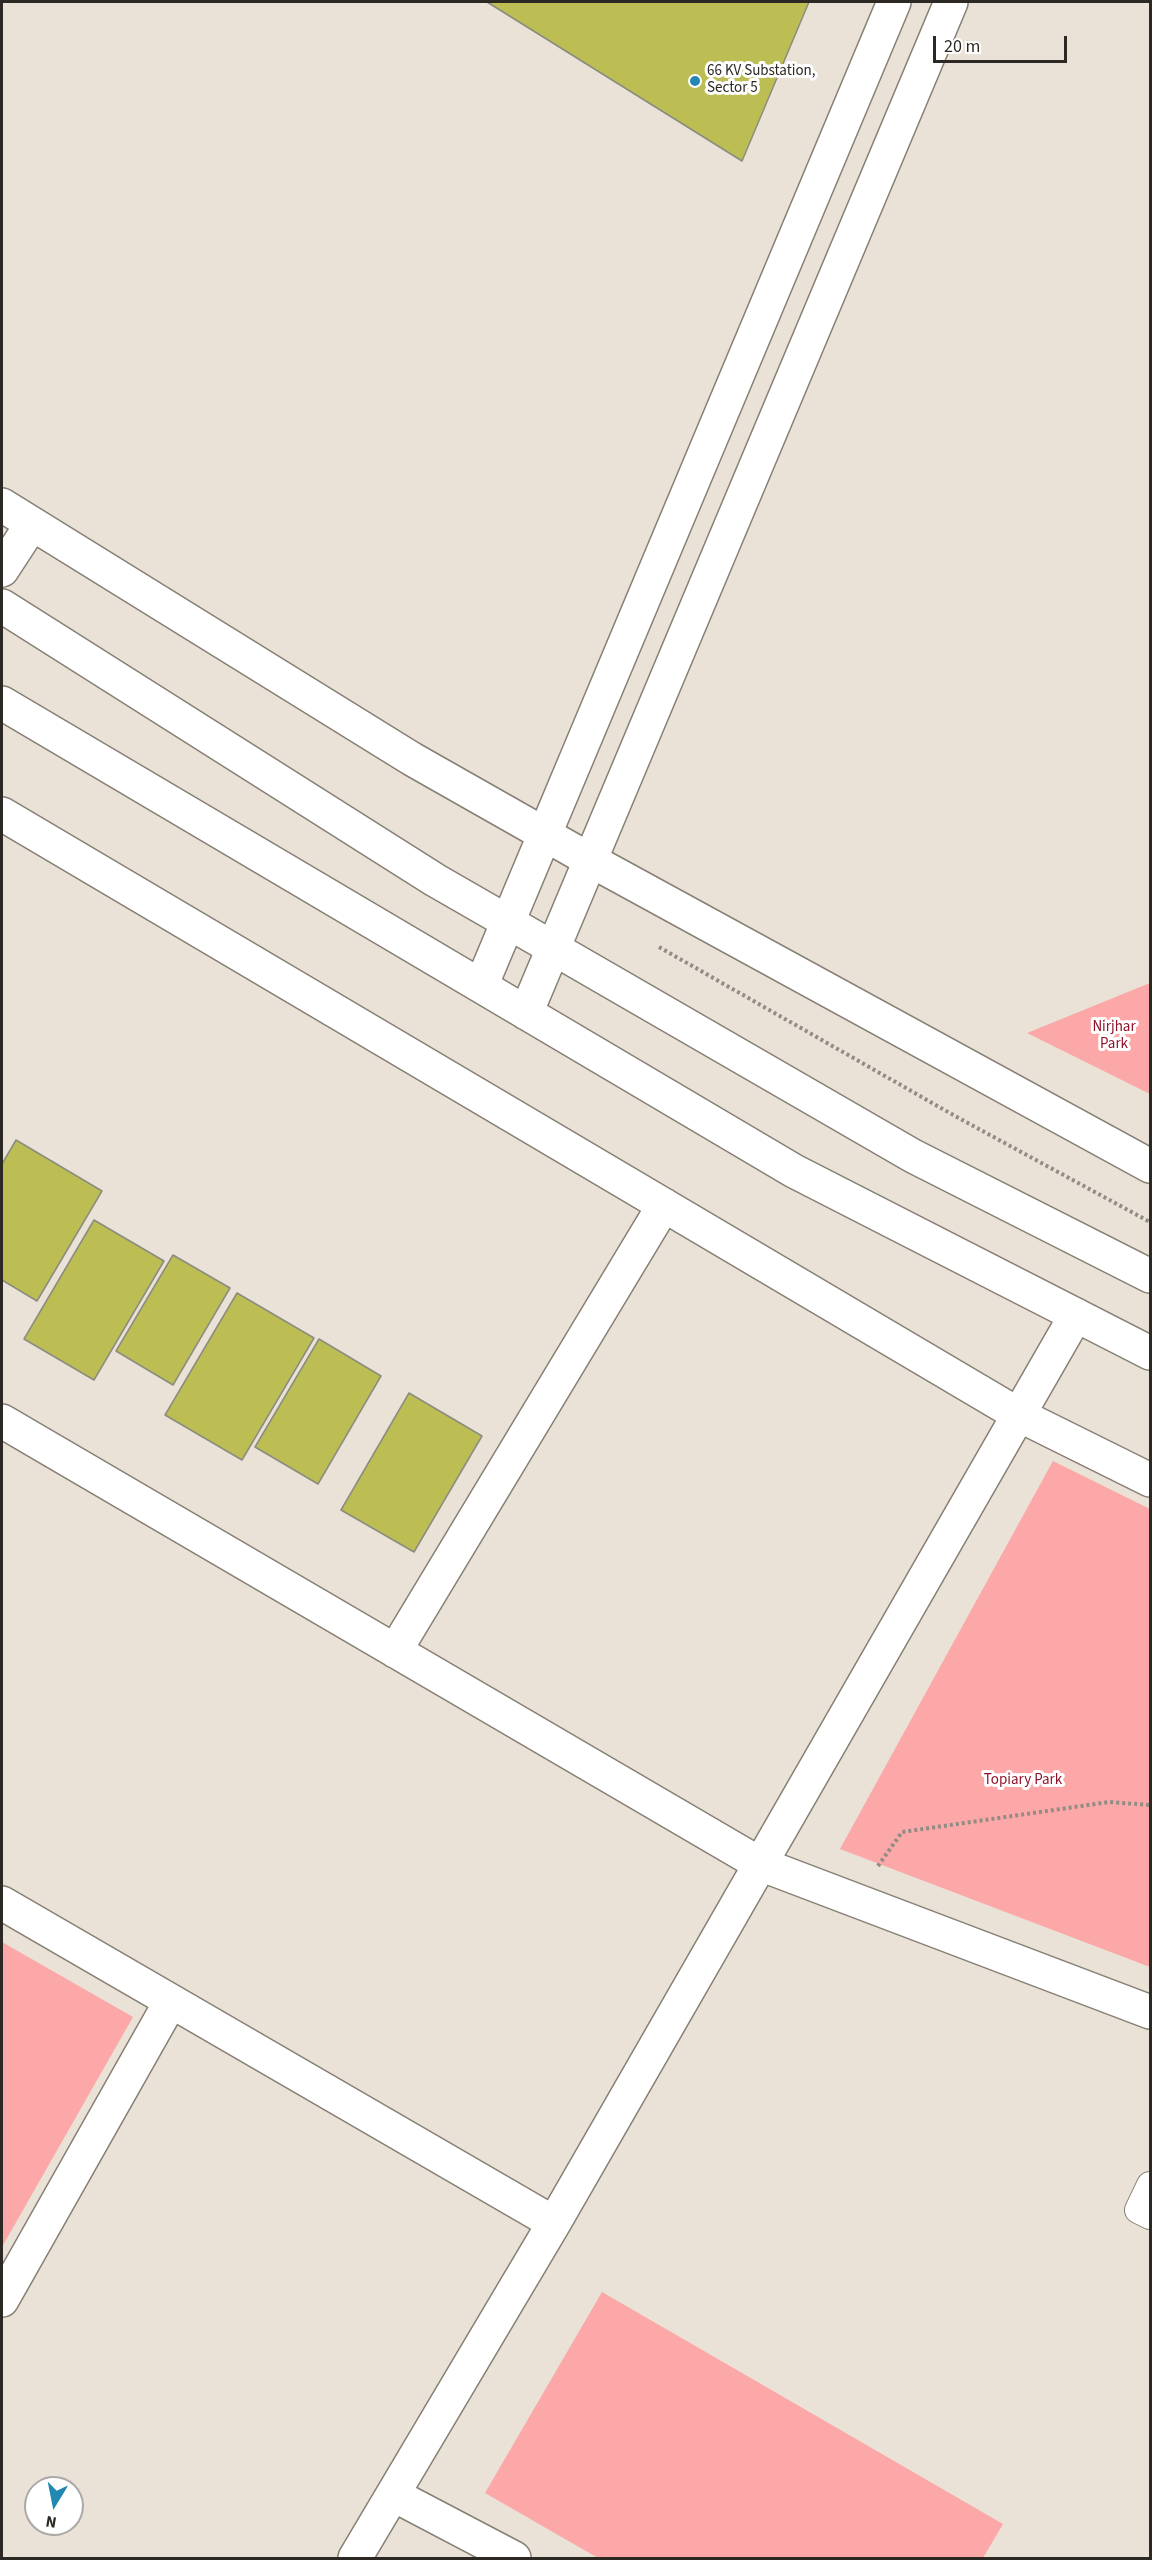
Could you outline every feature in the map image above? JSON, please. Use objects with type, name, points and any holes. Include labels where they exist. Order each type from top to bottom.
[{"type":"street","points":[[481,986],[894,2]]},
{"type":"street","points":[[526,1012],[951,2]]},
{"type":"street","points":[[2,505],[412,759],[590,860],[1150,1166]]},
{"type":"street","points":[[2,570],[33,524]]},
{"type":"street","points":[[2,606],[435,879],[508,922],[913,1156],[1150,1276]]},
{"type":"street","points":[[2,703],[794,1171],[1150,1353]]},
{"type":"street","points":[[2,814],[1018,1415],[1150,1480]]},
{"type":"street","points":[[395,1651],[664,1205]]},
{"type":"street","points":[[355,2559],[554,2223],[1076,1315]]},
{"type":"street","points":[[2,1421],[760,1864],[1150,2012]]},
{"type":"street","points":[[2,1903],[554,2223]]},
{"type":"street","points":[[2,2300],[171,2001]]},
{"type":"street","points":[[394,2495],[514,2559]]},
{"type":"lane","points":[[1150,2185],[1138,2210],[1150,2216]]},
{"type":"path","points":[[654,944],[955,1116],[1150,1221]]},
{"type":"path","points":[[853,1900],[902,1832],[1109,1802],[1150,1805]]},
{"type":"green space","name":"Nirjhar Park","points":[[1150,983],[1150,1094],[1027,1033]]},
{"type":"green space","name":"Topiary Park","points":[[1053,1461],[1150,1509],[1150,1967],[840,1849]]},
{"type":"green space","points":[[2,1942],[133,2017],[2,2247]]},
{"type":"green space","points":[[602,2292],[1003,2524],[983,2558],[598,2558],[485,2493]]},
{"type":"building","name":"66 KV Substation, Sector 5","points":[[487,2],[809,2],[742,161]]},
{"type":"building","points":[[16,1140],[102,1191],[37,1301],[2,1280],[2,1164]]},
{"type":"building","points":[[94,1220],[164,1261],[94,1380],[24,1339]]},
{"type":"building","points":[[173,1255],[230,1288],[173,1385],[116,1351]]},
{"type":"building","points":[[237,1293],[314,1338],[242,1460],[165,1415]]},
{"type":"building","points":[[319,1339],[381,1376],[318,1484],[255,1447]]},
{"type":"building","points":[[409,1393],[482,1436],[414,1552],[341,1510]]},
{"type":"place","name":"66 KV Substation, Sector 5","points":[[695,81]]}]
